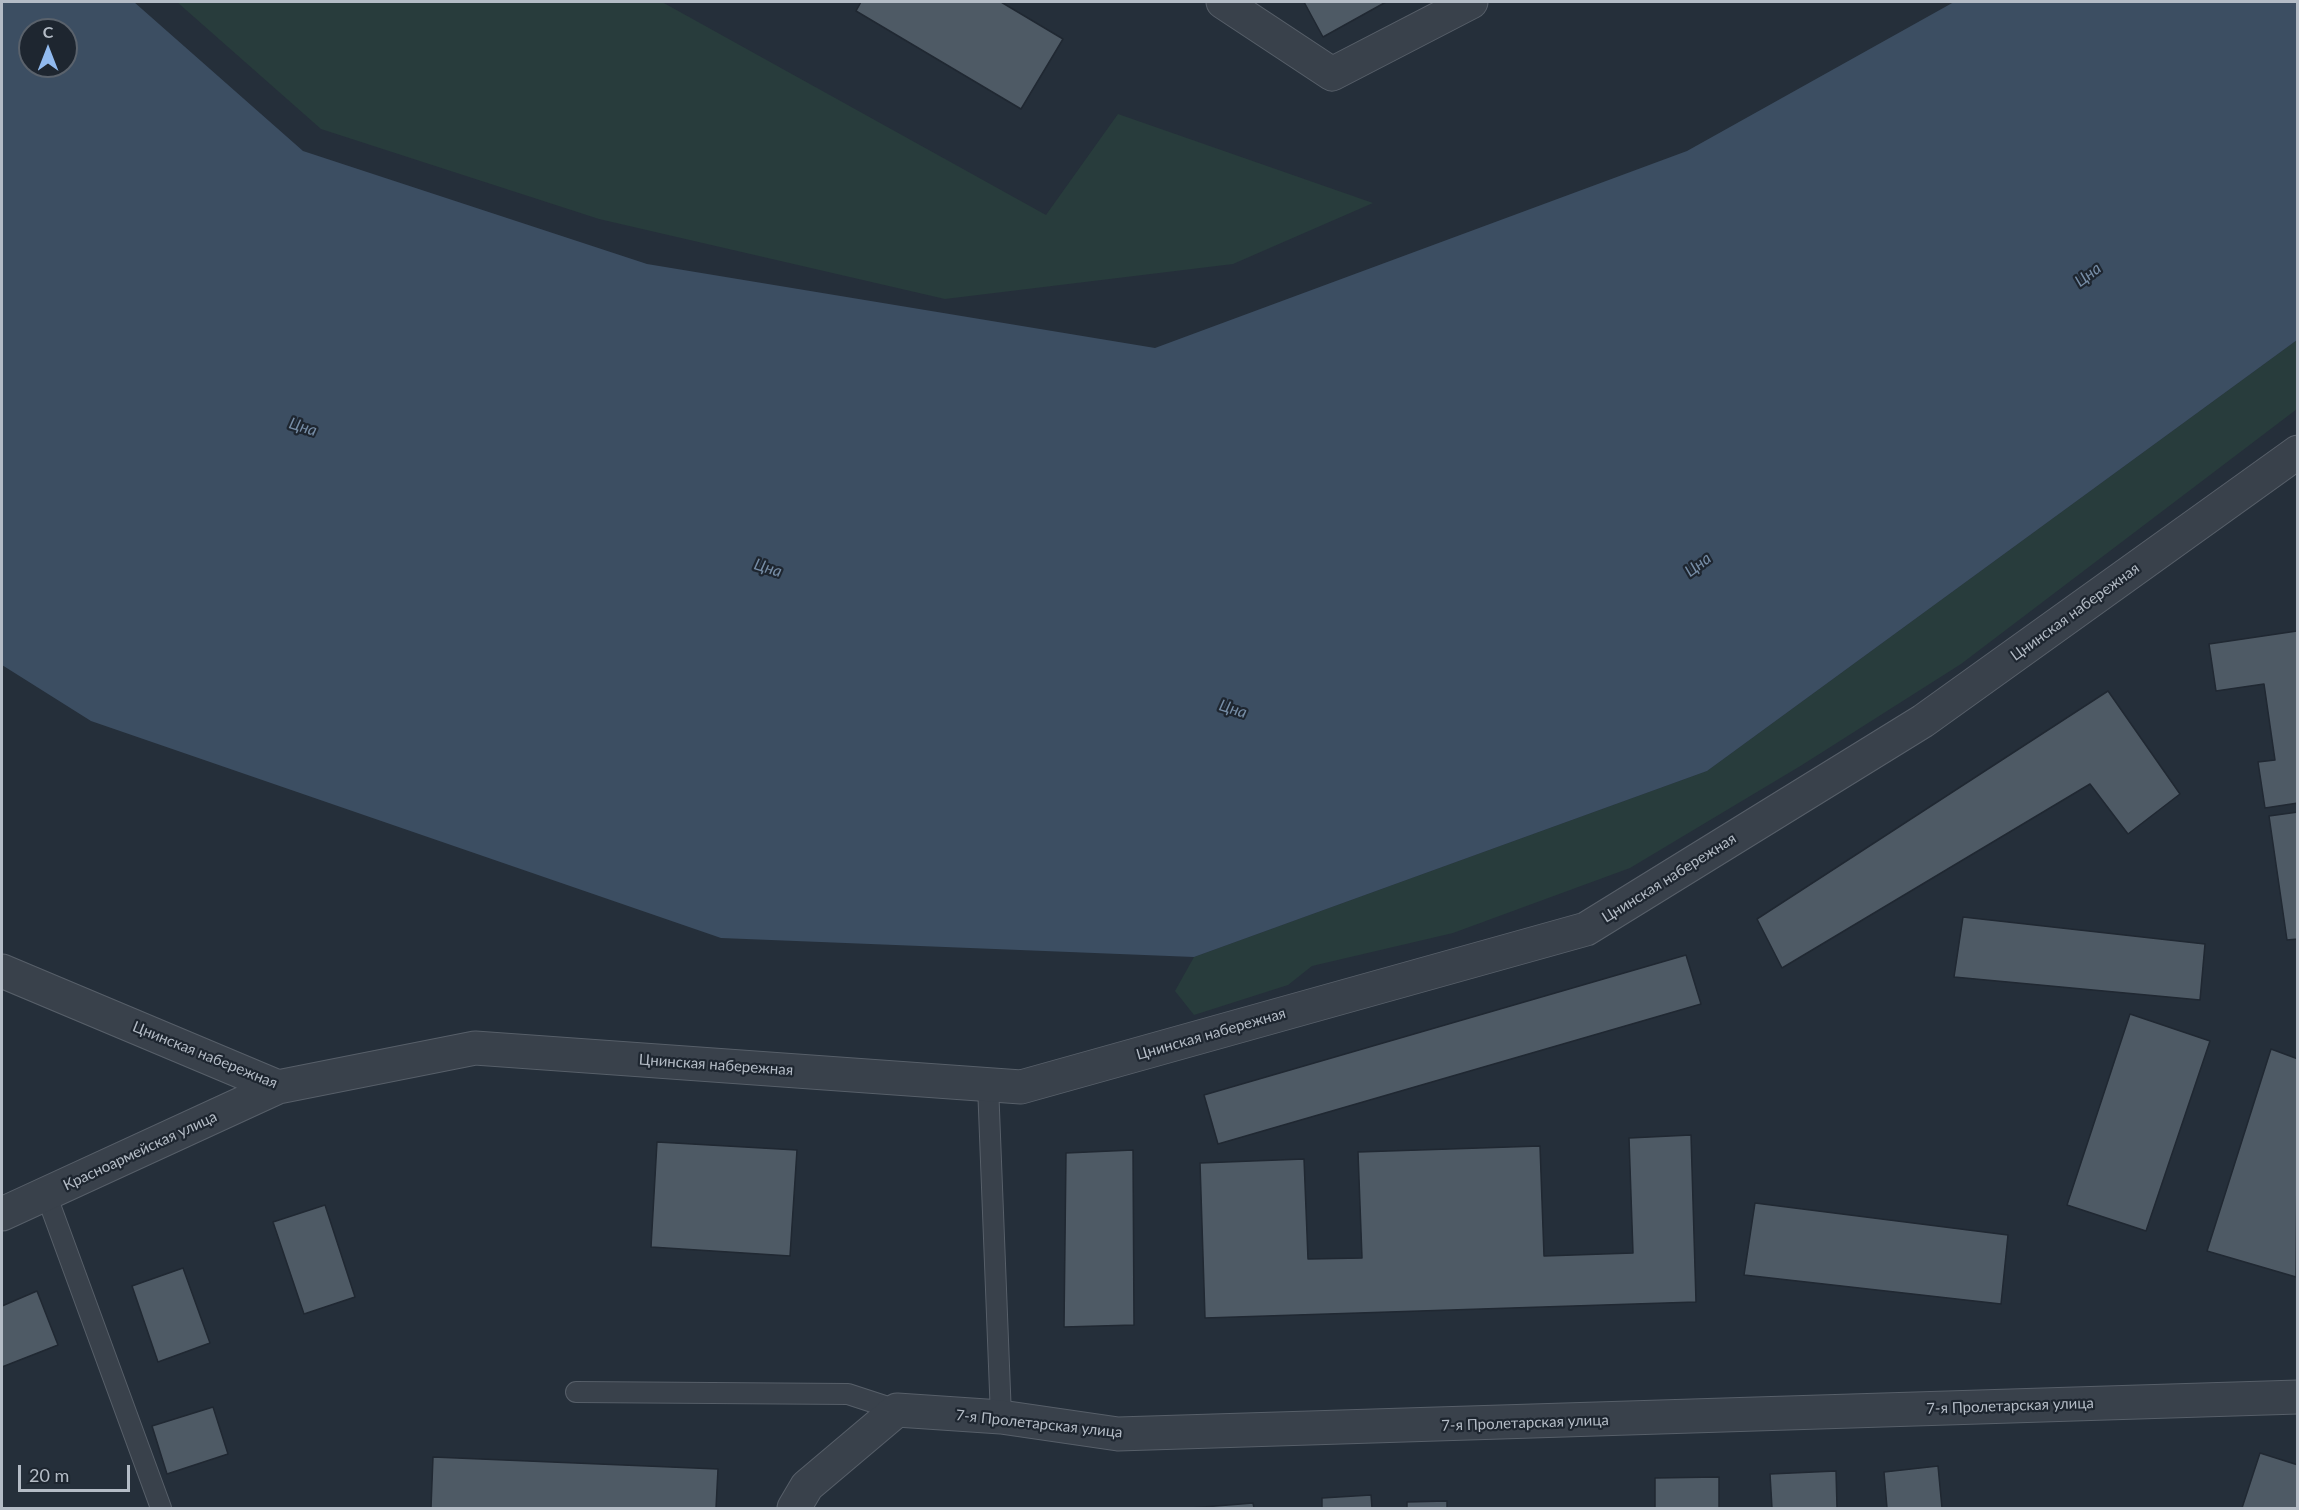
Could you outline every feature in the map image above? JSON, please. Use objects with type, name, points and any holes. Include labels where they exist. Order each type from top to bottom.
[{"type":"street","points":[[1223,2],[1332,74],[1471,2]]},
{"type":"street","name":"Цнинская набережная","points":[[2,971],[278,1087],[476,1048],[1021,1087],[1586,929],[1923,721],[2298,452]]},
{"type":"street","name":"Красноармейская улица","points":[[2,1215],[278,1087]]},
{"type":"street","name":"7-я Пролетарская улица","points":[[897,1410],[1001,1418],[1129,1434],[2298,1397]]},
{"type":"street","points":[[794,1509],[807,1486],[897,1410]]},
{"type":"lane","points":[[988,1085],[1001,1418]]},
{"type":"lane","points":[[46,1194],[161,1509]]},
{"type":"lane","points":[[576,1392],[848,1394],[897,1410]]},
{"type":"green space","points":[[177,2],[662,2],[1046,215],[1118,114],[1373,203],[1233,264],[945,299],[599,219],[321,129]]},
{"type":"green space","points":[[2297,340],[2297,409],[1961,664],[1802,765],[1630,868],[1453,933],[1312,966],[1288,985],[1194,1015],[1175,991],[1194,957],[1707,771]]},
{"type":"water","name":"Цна","points":[[2,2],[134,2],[303,151],[647,264],[1155,348],[1687,151],[1954,2],[2297,2],[2297,340],[1707,771],[1194,957],[721,938],[91,721],[2,665]]},
{"type":"building","points":[[861,2],[1001,2],[1063,39],[1021,109],[856,11]]},
{"type":"building","points":[[1304,2],[1386,2],[1323,37]]},
{"type":"building","points":[[2297,631],[2298,803],[2265,808],[2258,762],[2275,760],[2264,684],[2216,691],[2209,644]]},
{"type":"building","points":[[2108,691],[2180,794],[2128,834],[2090,784],[1782,968],[1757,919]]},
{"type":"building","points":[[2298,812],[2298,939],[2287,940],[2269,816]]},
{"type":"building","points":[[1963,917],[2205,944],[2200,1000],[1954,977]]},
{"type":"building","points":[[1686,955],[1701,1004],[1218,1144],[1204,1095]]},
{"type":"building","points":[[2130,1014],[2210,1041],[2146,1231],[2067,1205]]},
{"type":"building","points":[[2271,1049],[2298,1059],[2296,1277],[2207,1251]]},
{"type":"building","points":[[1691,1135],[1696,1302],[1205,1318],[1200,1163],[1304,1159],[1308,1259],[1362,1258],[1358,1152],[1540,1146],[1544,1256],[1633,1253],[1629,1138]]},
{"type":"building","points":[[657,1142],[797,1150],[790,1256],[651,1247]]},
{"type":"building","points":[[1133,1150],[1134,1325],[1064,1327],[1066,1153]]},
{"type":"building","points":[[1755,1203],[2008,1235],[2001,1304],[1744,1275]]},
{"type":"building","points":[[325,1205],[355,1297],[304,1314],[273,1222]]},
{"type":"building","points":[[183,1268],[210,1343],[158,1362],[132,1286]]},
{"type":"building","points":[[37,1291],[58,1345],[2,1367],[2,1306]]},
{"type":"building","points":[[213,1407],[228,1454],[167,1474],[152,1426]]},
{"type":"building","points":[[2260,1453],[2298,1465],[2298,1508],[2242,1508]]},
{"type":"building","points":[[433,1457],[718,1469],[716,1508],[431,1508]]},
{"type":"building","points":[[1938,1466],[1942,1508],[1887,1508],[1884,1472]]},
{"type":"building","points":[[1836,1471],[1837,1508],[1772,1508],[1770,1474]]},
{"type":"building","points":[[1719,1477],[1719,1508],[1655,1508],[1655,1478]]},
{"type":"building","points":[[1371,1495],[1372,1508],[1322,1508],[1322,1498]]},
{"type":"building","points":[[1447,1501],[1447,1508],[1407,1508],[1407,1502]]},
{"type":"building","points":[[1253,1503],[1254,1508],[1191,1508]]}]
